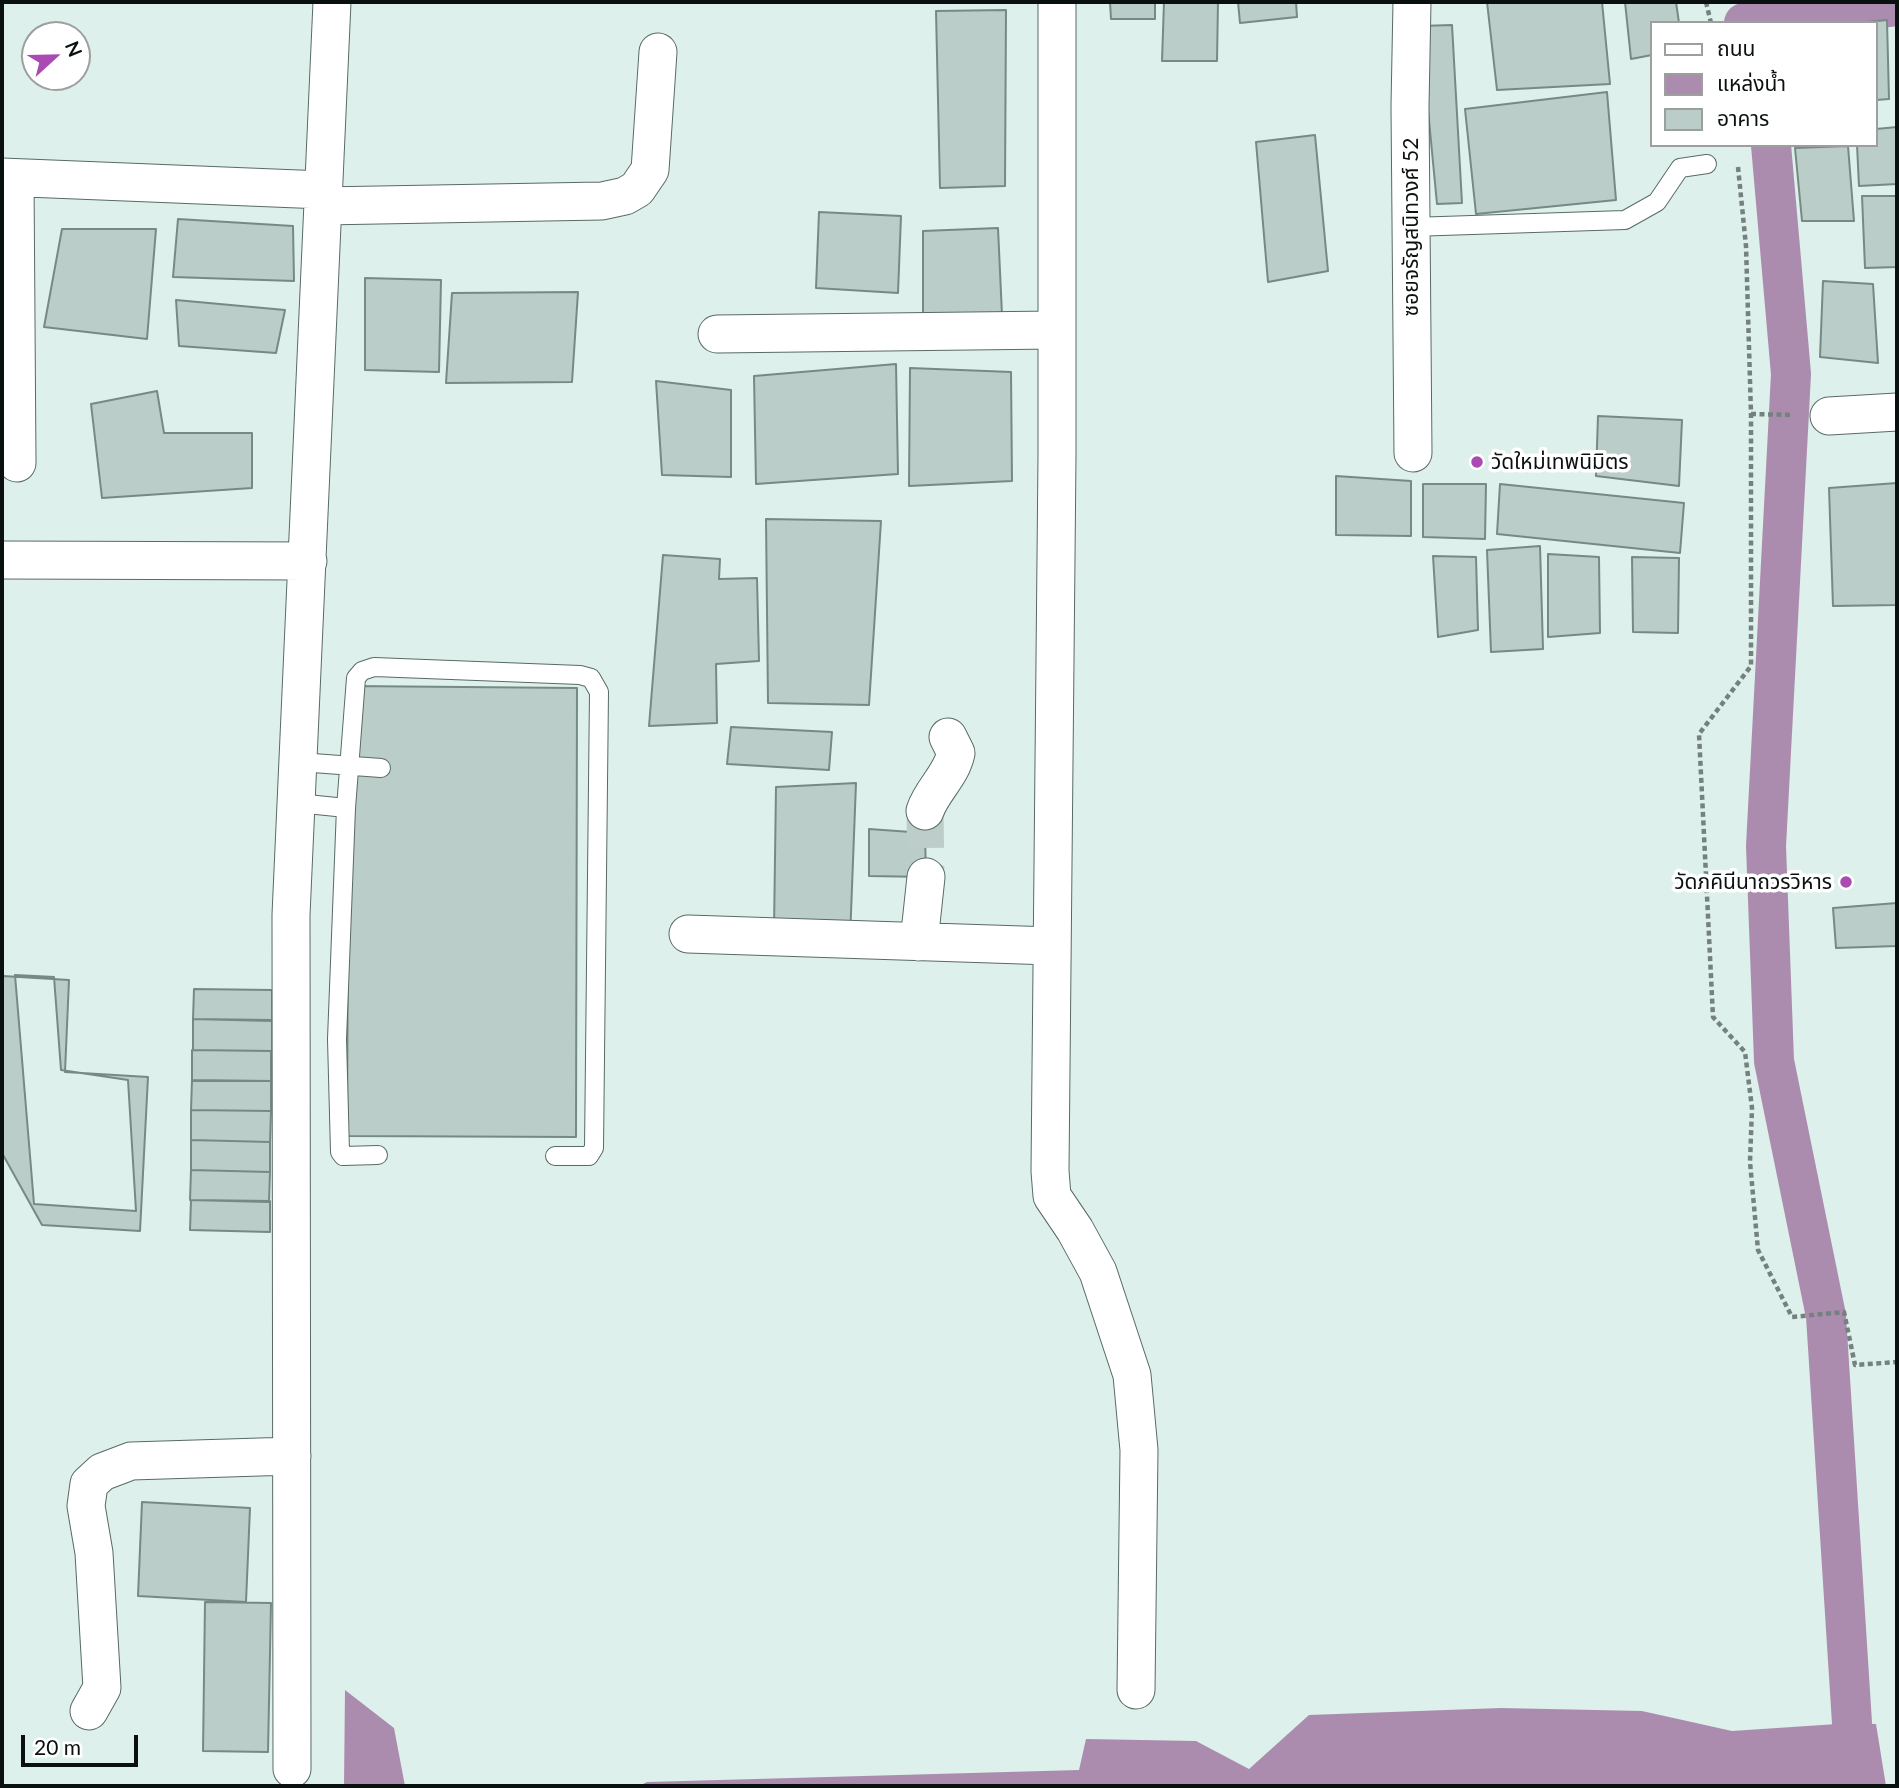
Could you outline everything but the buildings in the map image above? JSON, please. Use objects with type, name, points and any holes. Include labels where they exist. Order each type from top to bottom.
[{"type":"street","points":[[292,1769],[291,915],[332,2]]},
{"type":"street","points":[[1056,2],[1057,455],[1050,1171],[1052,1196],[1098,1272],[1132,1375],[1139,1450],[1136,1690]]},
{"type":"street","name":"ซอยจรัญสนิทวงศ์ 52","points":[[1412,2],[1410,227],[1413,453]]},
{"type":"street","points":[[17,463],[8,177],[323,198],[602,201],[625,196],[636,189],[650,170],[658,52]]},
{"type":"street","points":[[717,334],[1055,330]]},
{"type":"street","points":[[1829,416],[1897,412]]},
{"type":"street","points":[[2,560],[308,561]]},
{"type":"street","points":[[925,811],[928,801],[954,762],[956,753],[948,737]]},
{"type":"street","points":[[919,942],[926,877]]},
{"type":"street","points":[[688,934],[1052,946]]},
{"type":"street","points":[[89,1711],[102,1688],[94,1553],[86,1506],[89,1484],[102,1472],[131,1461],[292,1456]]},
{"type":"lane","points":[[1410,227],[1625,220],[1657,202],[1680,168],[1707,164]]},
{"type":"lane","points":[[378,1155],[343,1156],[340,1152],[337,1039],[346,808],[356,678],[369,668],[580,675],[591,678],[596,684],[599,692],[594,1148],[589,1156],[555,1156]]},
{"type":"lane","points":[[299,762],[381,768]]},
{"type":"lane","points":[[297,803],[346,808]]},
{"type":"lane","points":[[337,1039],[356,1038]]},
{"type":"path","points":[[1706,2],[1711,21]]},
{"type":"path","points":[[1737,158],[1746,246],[1751,414],[1751,666],[1699,734],[1713,1017],[1745,1052],[1752,1108],[1750,1162],[1758,1250],[1792,1317],[1844,1312],[1855,1365],[1897,1362]]},
{"type":"water","points":[[345,1690],[394,1728],[405,1786],[344,1786]]},
{"type":"water","points":[[1501,1708],[1642,1711],[1732,1731],[1852,1723],[1876,1724],[1886,1786],[639,1786],[647,1782],[1079,1770],[1086,1739],[1196,1741],[1249,1769],[1309,1715]]},
{"type":"waterway","points":[[1762,21],[1897,6]]},
{"type":"waterway","points":[[1771,147],[1791,374],[1766,846],[1774,1061],[1826,1316],[1852,1723],[1850,1786]]},
{"type":"tunnel","points":[[925,811],[926,877]]},
{"type":"place","name":"วัดใหม่เทพนิมิตร","points":[[1477,462]]},
{"type":"place","name":"วัดภคินีนาถวรวิหาร","points":[[1846,882]]}]
